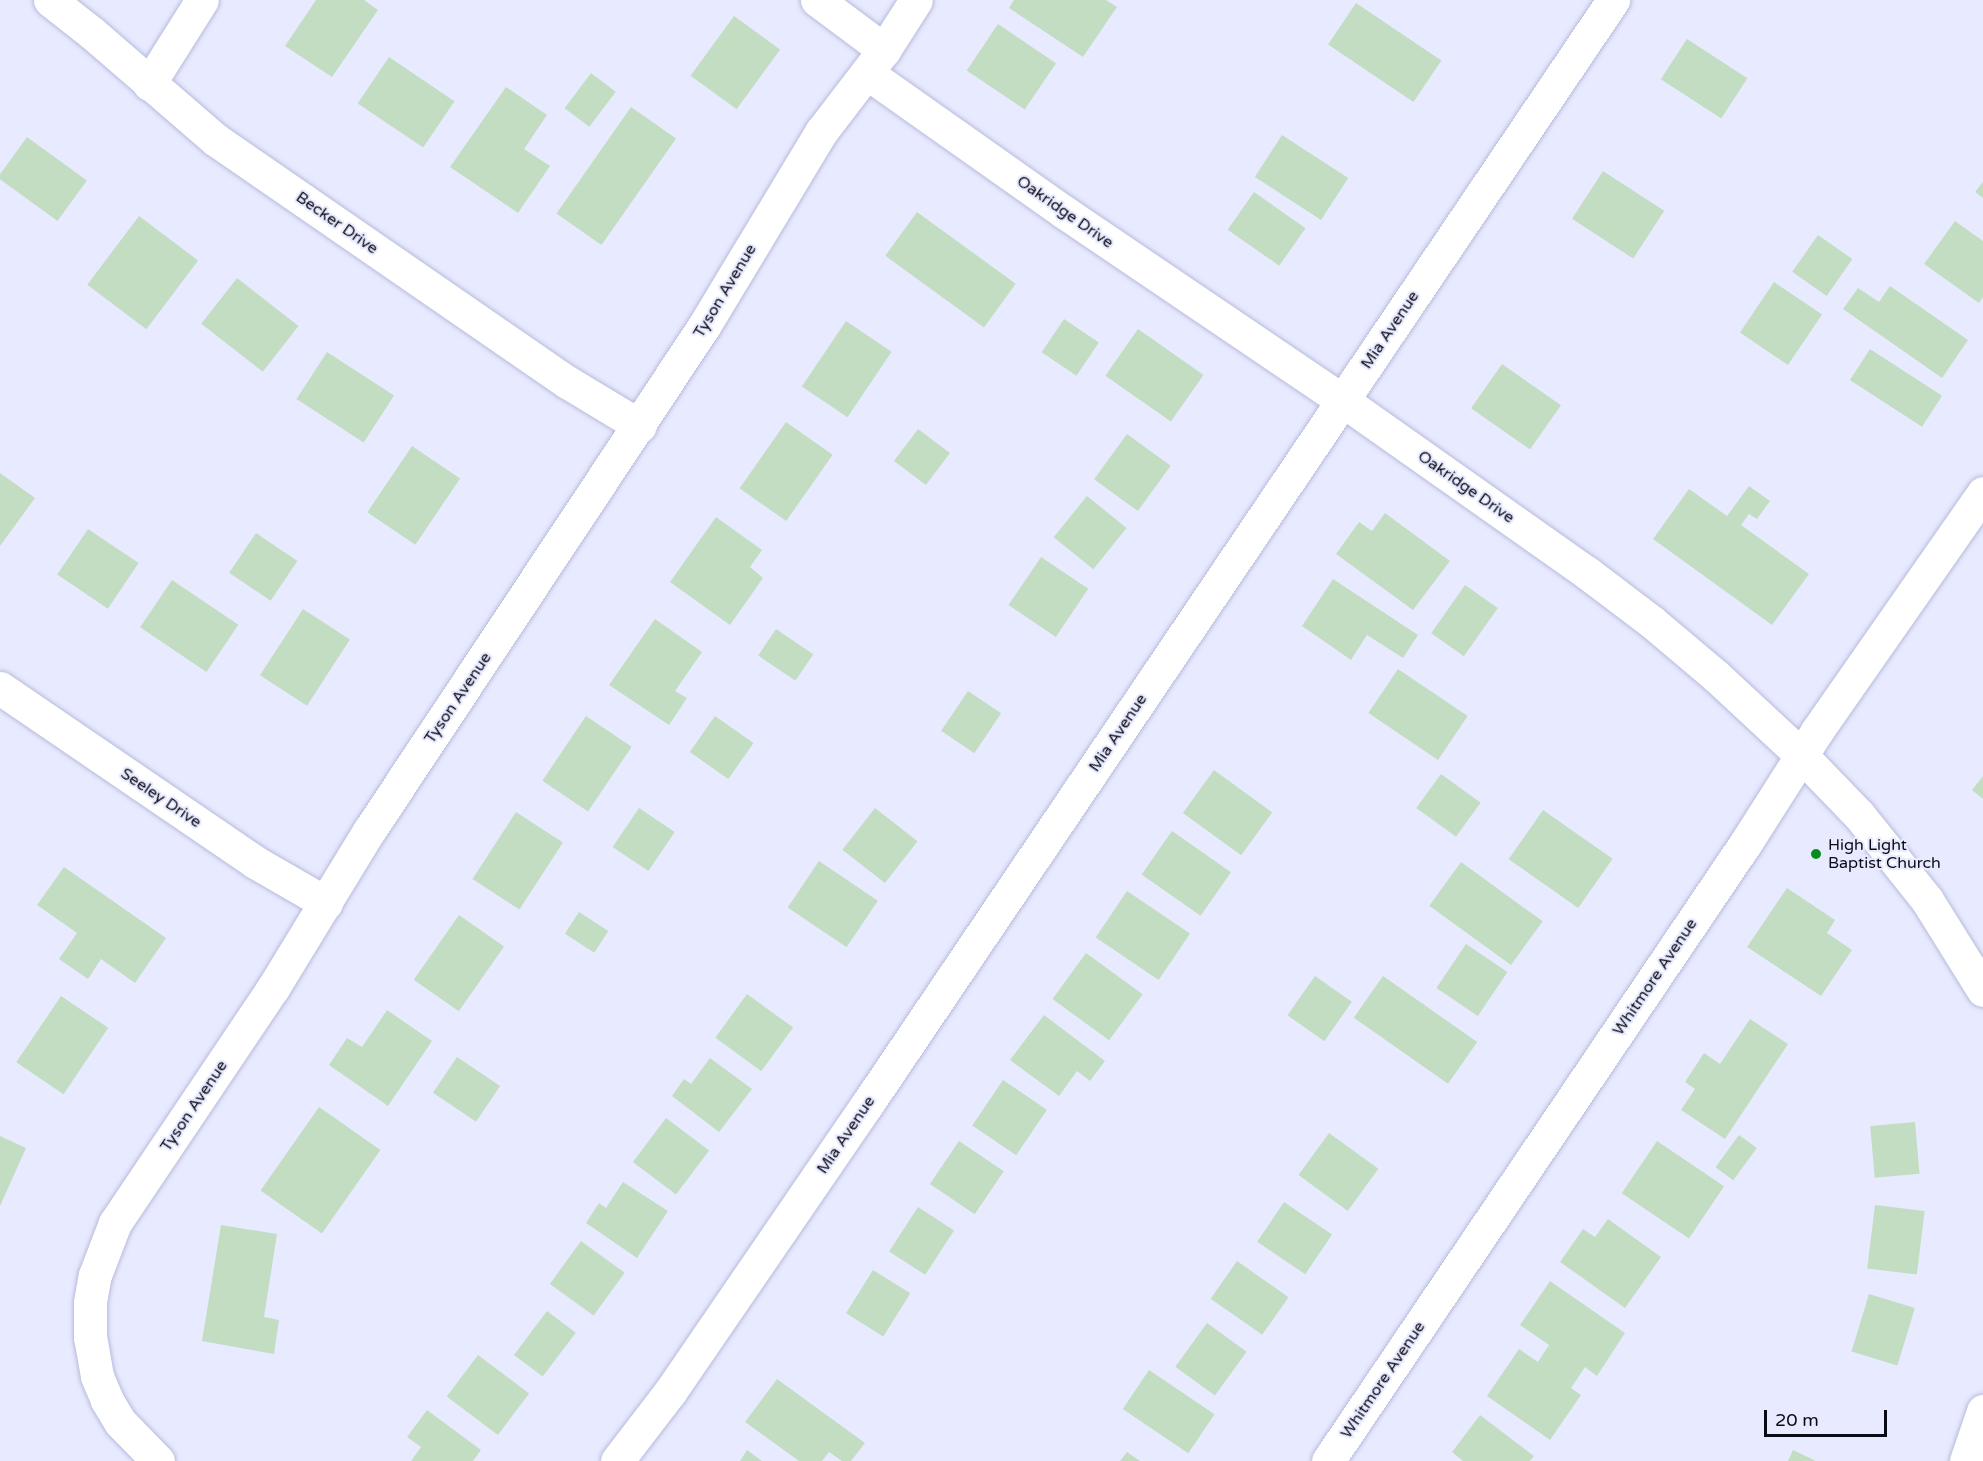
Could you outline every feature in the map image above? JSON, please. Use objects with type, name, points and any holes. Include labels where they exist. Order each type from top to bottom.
[{"type":"street","name":"Becker Drive","points":[[50,0],[92,33],[216,140],[567,382],[640,426]]},
{"type":"street","points":[[149,84],[202,0]]},
{"type":"street","name":"Oakridge Drive","points":[[817,0],[875,62],[1064,212],[1342,400],[1586,572],[1652,622],[1716,676],[1802,756],[1859,815],[1894,856],[1927,900],[1983,990]]},
{"type":"street","name":"Tyson Avenue","points":[[158,1461],[120,1422],[107,1400],[98,1376],[90,1338],[90,1302],[95,1275],[103,1249],[115,1223],[273,988],[369,831],[640,426],[704,326],[820,132],[875,62],[916,0]]},
{"type":"street","name":"Mia Avenue","points":[[617,1461],[670,1392],[866,1106],[1613,0]]},
{"type":"street","name":"Whitmore Avenue","points":[[1328,1461],[1802,756],[1983,493]]},
{"type":"street","name":"Seeley Drive","points":[[0,688],[255,862],[326,903]]},
{"type":"street","points":[[1966,1461],[1983,1411]]},
{"type":"building","points":[[316,0],[364,0],[378,10],[332,77],[285,46]]},
{"type":"building","points":[[1014,0],[1106,0],[1117,7],[1083,57],[1009,8]]},
{"type":"building","points":[[1356,3],[1441,61],[1413,102],[1328,44]]},
{"type":"building","points":[[734,16],[780,50],[737,109],[691,76]]},
{"type":"building","points":[[998,24],[1056,63],[1025,110],[967,70]]},
{"type":"building","points":[[1687,39],[1747,78],[1721,118],[1661,79]]},
{"type":"building","points":[[389,57],[454,101],[423,148],[358,103]]},
{"type":"building","points":[[591,73],[616,92],[589,127],[565,108]]},
{"type":"building","points":[[506,87],[547,115],[524,149],[550,166],[518,213],[450,167]]},
{"type":"building","points":[[631,107],[676,139],[601,245],[556,213]]},
{"type":"building","points":[[1282,135],[1348,178],[1321,220],[1255,177]]},
{"type":"building","points":[[27,137],[87,180],[57,221],[0,179],[0,174]]},
{"type":"building","points":[[1603,171],[1664,211],[1633,259],[1572,219]]},
{"type":"building","points":[[1983,182],[1983,198],[1975,192]]},
{"type":"building","points":[[1254,192],[1306,228],[1279,266],[1228,230]]},
{"type":"building","points":[[917,212],[1016,284],[984,327],[885,256]]},
{"type":"building","points":[[139,216],[198,261],[146,329],[87,285]]},
{"type":"building","points":[[1955,221],[1983,241],[1983,297],[1979,303],[1924,264]]},
{"type":"building","points":[[1818,235],[1852,259],[1827,296],[1792,272]]},
{"type":"building","points":[[237,278],[298,326],[263,372],[201,324]]},
{"type":"building","points":[[1774,282],[1822,314],[1788,365],[1740,333]]},
{"type":"building","points":[[1890,286],[1968,340],[1942,378],[1843,309],[1858,288],[1879,302]]},
{"type":"building","points":[[1064,319],[1099,342],[1076,376],[1042,352]]},
{"type":"building","points":[[846,321],[892,352],[847,417],[802,386]]},
{"type":"building","points":[[1138,329],[1204,375],[1171,422],[1105,376]]},
{"type":"building","points":[[1870,349],[1942,396],[1922,427],[1850,380]]},
{"type":"building","points":[[327,352],[394,396],[364,443],[297,399]]},
{"type":"building","points":[[1502,364],[1561,405],[1530,450],[1471,408]]},
{"type":"building","points":[[786,422],[833,455],[786,521],[740,488]]},
{"type":"building","points":[[918,429],[950,453],[926,485],[894,461]]},
{"type":"building","points":[[1127,434],[1171,466],[1138,511],[1094,479]]},
{"type":"building","points":[[412,446],[460,478],[415,545],[367,512]]},
{"type":"building","points":[[0,473],[35,498],[0,546]]},
{"type":"building","points":[[1749,486],[1770,501],[1757,519],[1749,514],[1741,525],[1809,574],[1772,625],[1653,539],[1689,489],[1727,516]]},
{"type":"building","points":[[1087,496],[1127,528],[1093,569],[1054,537]]},
{"type":"building","points":[[1385,513],[1450,561],[1413,610],[1336,554],[1359,522],[1372,531]]},
{"type":"building","points":[[716,517],[762,550],[750,567],[763,578],[730,625],[670,582]]},
{"type":"building","points":[[88,529],[139,563],[108,609],[57,575]]},
{"type":"building","points":[[256,533],[297,561],[271,601],[229,573]]},
{"type":"building","points":[[1041,557],[1088,589],[1056,637],[1009,605]]},
{"type":"building","points":[[1333,579],[1418,635],[1403,658],[1367,635],[1351,660],[1302,626]]},
{"type":"building","points":[[172,580],[238,625],[206,672],[140,627]]},
{"type":"building","points":[[1465,585],[1498,608],[1464,656],[1431,633]]},
{"type":"building","points":[[303,609],[350,639],[307,706],[260,675]]},
{"type":"building","points":[[655,619],[702,652],[675,691],[687,698],[669,725],[609,685]]},
{"type":"building","points":[[776,629],[813,654],[795,681],[758,656]]},
{"type":"building","points":[[1398,669],[1468,716],[1438,760],[1368,713]]},
{"type":"building","points":[[968,691],[1001,713],[974,753],[941,731]]},
{"type":"building","points":[[586,716],[632,747],[588,811],[542,781]]},
{"type":"building","points":[[715,716],[754,743],[728,779],[690,752]]},
{"type":"building","points":[[1214,770],[1272,812],[1241,855],[1183,813]]},
{"type":"building","points":[[1441,774],[1481,803],[1456,837],[1416,808]]},
{"type":"building","points":[[1983,776],[1983,799],[1972,790]]},
{"type":"building","points":[[639,808],[675,832],[648,871],[613,847]]},
{"type":"building","points":[[875,808],[918,841],[885,883],[842,850]]},
{"type":"building","points":[[1543,810],[1613,859],[1578,908],[1509,859]]},
{"type":"building","points":[[516,812],[563,842],[519,910],[472,879]]},
{"type":"building","points":[[1172,831],[1231,872],[1201,916],[1142,874]]},
{"type":"building","points":[[819,861],[878,901],[847,947],[788,907]]},
{"type":"building","points":[[1461,862],[1543,921],[1511,965],[1429,906]]},
{"type":"building","points":[[64,867],[166,938],[135,983],[101,959],[88,979],[59,959],[77,933],[37,905]]},
{"type":"building","points":[[1787,888],[1835,920],[1827,933],[1852,950],[1821,996],[1747,947]]},
{"type":"building","points":[[1127,891],[1190,933],[1159,980],[1096,937]]},
{"type":"building","points":[[579,912],[608,931],[594,953],[565,934]]},
{"type":"building","points":[[459,915],[504,947],[459,1011],[414,980]]},
{"type":"building","points":[[1466,944],[1507,972],[1478,1016],[1436,988]]},
{"type":"building","points":[[1086,953],[1143,994],[1109,1040],[1052,999]]},
{"type":"building","points":[[1315,976],[1352,1002],[1324,1041],[1287,1015]]},
{"type":"building","points":[[1383,976],[1477,1042],[1448,1084],[1354,1018]]},
{"type":"building","points":[[747,994],[793,1028],[761,1071],[715,1038]]},
{"type":"building","points":[[61,996],[108,1028],[64,1094],[16,1062]]},
{"type":"building","points":[[387,1010],[432,1041],[388,1106],[329,1065],[347,1038],[362,1047]]},
{"type":"building","points":[[1044,1015],[1105,1061],[1090,1081],[1077,1071],[1059,1096],[1010,1060]]},
{"type":"building","points":[[1750,1019],[1788,1044],[1725,1139],[1681,1110],[1695,1089],[1685,1082],[1704,1053],[1720,1064]]},
{"type":"building","points":[[457,1057],[500,1086],[476,1122],[433,1093]]},
{"type":"building","points":[[710,1058],[752,1089],[719,1132],[672,1096],[684,1079],[691,1084]]},
{"type":"building","points":[[1003,1080],[1047,1110],[1016,1155],[972,1126]]},
{"type":"building","points":[[319,1107],[380,1150],[322,1234],[260,1191]]},
{"type":"building","points":[[666,1118],[709,1150],[676,1194],[633,1162]]},
{"type":"building","points":[[1915,1122],[1920,1174],[1875,1178],[1870,1126]]},
{"type":"building","points":[[1329,1133],[1378,1169],[1348,1211],[1298,1175]]},
{"type":"building","points":[[1739,1135],[1757,1148],[1733,1180],[1715,1167]]},
{"type":"building","points":[[0,1136],[26,1148],[0,1206]]},
{"type":"building","points":[[959,1141],[1004,1171],[975,1214],[930,1184]]},
{"type":"building","points":[[1657,1141],[1724,1186],[1689,1239],[1622,1193]]},
{"type":"building","points":[[623,1182],[668,1211],[637,1258],[586,1223],[599,1203],[606,1208]]},
{"type":"building","points":[[1284,1202],[1332,1234],[1305,1274],[1257,1242]]},
{"type":"building","points":[[1875,1205],[1925,1211],[1917,1275],[1867,1269]]},
{"type":"building","points":[[918,1207],[954,1230],[925,1275],[889,1251]]},
{"type":"building","points":[[1608,1219],[1661,1257],[1625,1308],[1560,1262],[1583,1229],[1595,1237]]},
{"type":"building","points":[[221,1225],[277,1234],[264,1317],[279,1320],[274,1354],[202,1341]]},
{"type":"building","points":[[581,1241],[625,1273],[594,1316],[550,1284]]},
{"type":"building","points":[[1237,1261],[1289,1297],[1262,1335],[1211,1299]]},
{"type":"building","points":[[873,1270],[910,1293],[883,1337],[846,1313]]},
{"type":"building","points":[[1550,1281],[1625,1333],[1597,1376],[1585,1367],[1571,1388],[1581,1395],[1550,1440],[1487,1396],[1519,1349],[1538,1362],[1549,1345],[1520,1325]]},
{"type":"building","points":[[1869,1294],[1915,1308],[1897,1365],[1851,1351]]},
{"type":"building","points":[[547,1311],[576,1333],[543,1377],[514,1355]]},
{"type":"building","points":[[1207,1323],[1247,1352],[1215,1395],[1175,1367]]},
{"type":"building","points":[[478,1355],[529,1394],[498,1435],[447,1397]]},
{"type":"building","points":[[1149,1370],[1214,1414],[1188,1453],[1123,1409]]},
{"type":"building","points":[[777,1379],[865,1443],[851,1461],[842,1461],[829,1452],[822,1461],[799,1461],[745,1422]]},
{"type":"building","points":[[427,1410],[481,1450],[473,1461],[411,1461],[421,1447],[407,1437]]},
{"type":"building","points":[[1480,1415],[1534,1456],[1530,1461],[1463,1461],[1452,1452]]},
{"type":"building","points":[[747,1450],[762,1461],[740,1461]]},
{"type":"building","points":[[1793,1450],[1816,1461],[1788,1461]]},
{"type":"building","points":[[1127,1452],[1140,1461],[1120,1461]]},
{"type":"place","name":"High Light Baptist Church","points":[[1816,854]]}]
